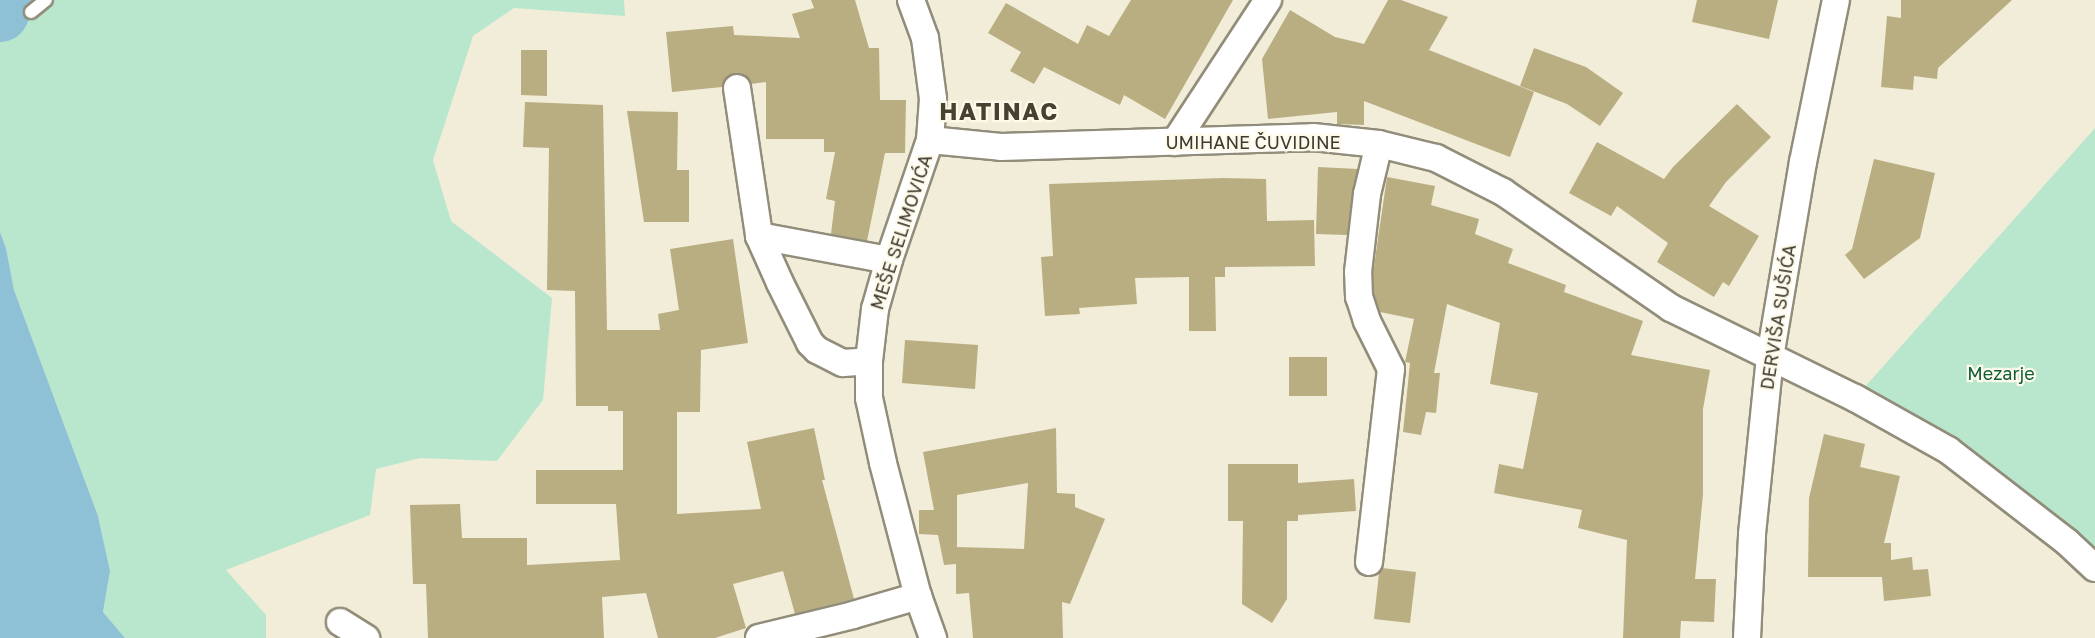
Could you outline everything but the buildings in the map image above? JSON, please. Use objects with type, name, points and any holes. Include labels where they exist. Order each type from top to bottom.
[{"type":"street","name":"MEŠE SELIMOVIĆA","points":[[911,0],[925,38],[932,89],[930,140],[889,260],[875,309],[869,361],[869,398],[883,463],[918,596],[933,638]]},
{"type":"street","points":[[1175,142],[1268,0]]},
{"type":"street","name":"DERVIŠA SUŠIĆA","points":[[1747,638],[1752,534],[1770,357],[1803,162],[1836,0]]},
{"type":"street","points":[[737,88],[759,236],[810,343],[828,358],[843,363],[869,361]]},
{"type":"street","name":"UMIHANE ČUVIDINE","points":[[930,140],[1001,147],[1313,138],[1379,144],[1436,158],[1503,192],[1671,308],[1855,398],[1948,450],[2067,542],[2095,568]]},
{"type":"street","points":[[1369,562],[1391,369],[1367,321],[1359,297],[1358,272],[1367,194],[1379,144]]},
{"type":"street","points":[[759,236],[889,260]]},
{"type":"street","points":[[759,638],[918,596]]},
{"type":"street","points":[[340,622],[366,638]]},
{"type":"lane","points":[[31,12],[46,0]]},
{"type":"green space","points":[[0,0],[624,0],[625,16],[514,8],[473,36],[433,160],[451,221],[552,298],[543,400],[497,461],[420,458],[376,469],[370,515],[226,570],[266,615],[266,638],[125,638],[103,612],[110,571],[98,516],[14,290],[6,248],[0,232]]},
{"type":"green space","name":"Mezarje","points":[[2095,128],[2095,568],[1855,398]]},
{"type":"water","points":[[0,232],[6,248],[14,290],[98,516],[110,571],[103,612],[125,638],[0,638]]},
{"type":"waterway","points":[[0,13],[6,0]]},
{"type":"district","name":"HATINAC","points":[[999,111]]}]
